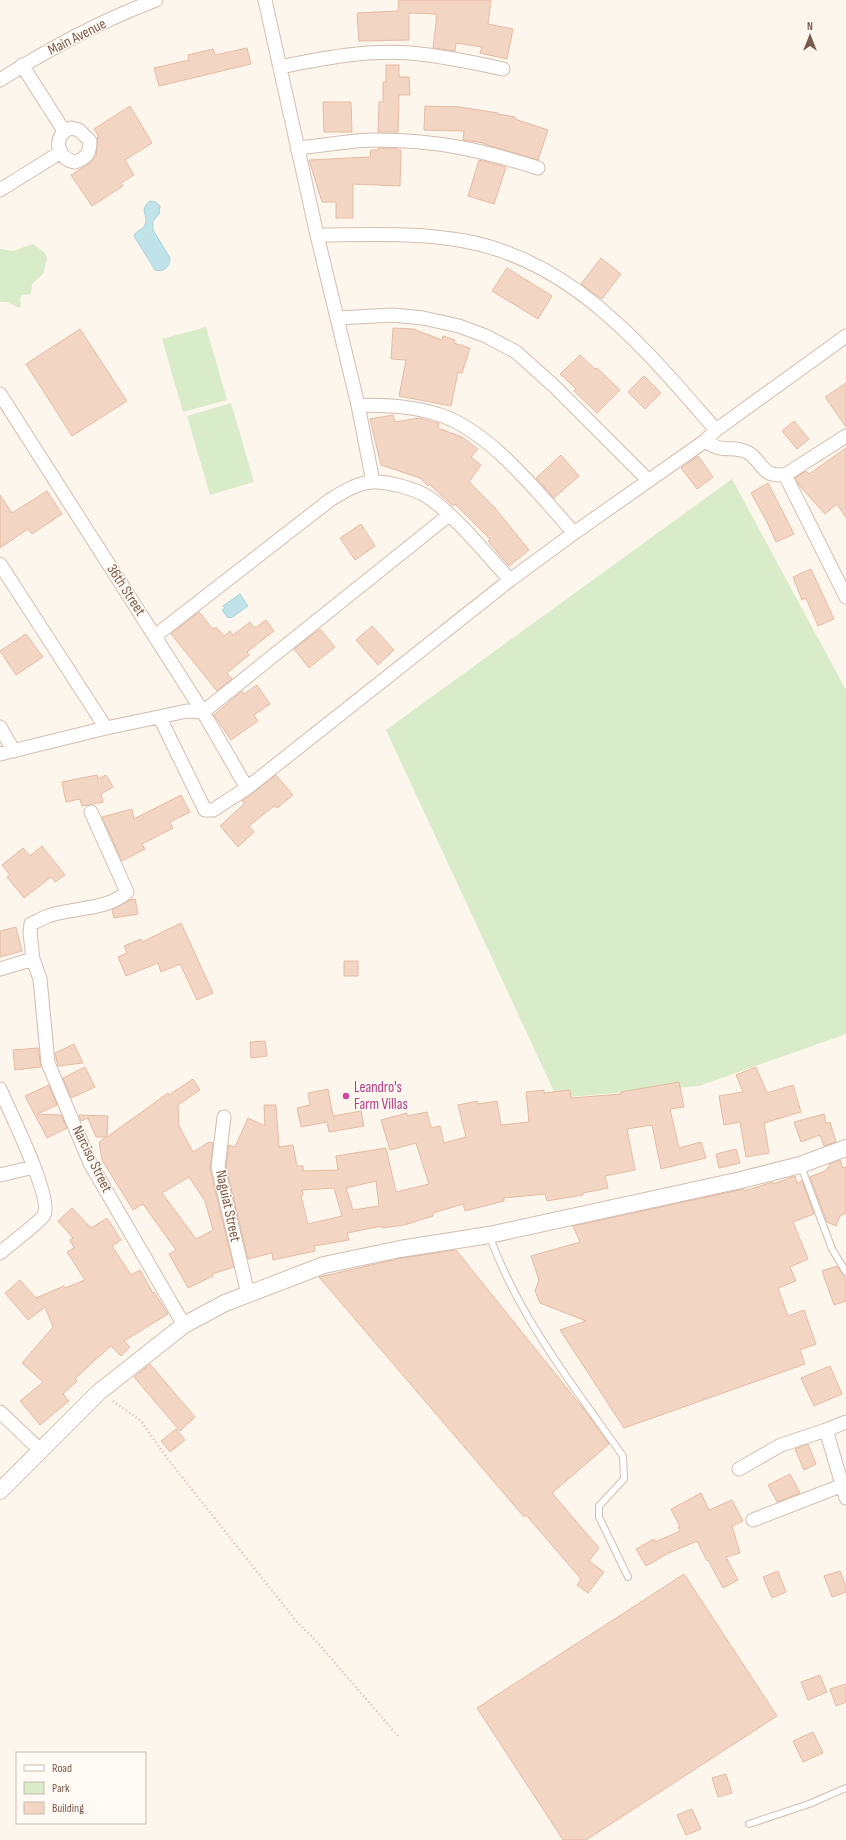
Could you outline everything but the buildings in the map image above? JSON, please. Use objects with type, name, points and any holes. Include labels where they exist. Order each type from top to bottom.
[{"type":"street","name":"Main Avenue","points":[[0,80],[22,65],[83,32],[128,10],[156,0]]},
{"type":"street","points":[[265,0],[297,148],[358,405],[372,482]]},
{"type":"street","points":[[280,67],[322,59],[362,54],[409,53],[456,59],[503,69]]},
{"type":"street","points":[[22,65],[64,131]]},
{"type":"street","points":[[71,128],[79,130],[90,141],[90,150],[86,157],[75,162],[65,158],[58,144],[59,137],[64,131],[71,128]]},
{"type":"street","points":[[297,148],[375,140],[416,142],[454,146],[491,153],[538,168]]},
{"type":"street","points":[[0,190],[61,152]]},
{"type":"street","points":[[317,235],[399,235],[465,241],[526,261],[554,275],[582,293],[611,317],[644,349],[716,430]]},
{"type":"street","points":[[338,318],[393,315],[423,318],[459,326],[486,336],[516,352],[556,387],[648,480]]},
{"type":"street","points":[[160,718],[205,810],[213,810],[247,788],[510,580],[648,480],[705,441],[716,430],[846,336]]},
{"type":"street","name":"36th Street","points":[[1,397],[203,712],[247,788]]},
{"type":"street","points":[[358,405],[388,405],[414,408],[441,415],[466,427],[495,450],[531,486],[574,533]]},
{"type":"street","points":[[705,441],[714,448],[745,451],[751,454],[763,469],[771,474],[785,475],[846,436]]},
{"type":"street","points":[[785,475],[846,597]]},
{"type":"street","points":[[155,636],[330,500],[358,485],[372,482],[407,488],[428,497],[449,515],[510,580]]},
{"type":"street","points":[[0,754],[106,728],[160,718],[187,711],[203,712],[449,515]]},
{"type":"street","points":[[0,564],[106,728]]},
{"type":"street","points":[[0,727],[14,751]]},
{"type":"street","name":"Narciso Street","points":[[91,812],[127,892],[119,898],[98,905],[48,916],[31,924],[30,933],[33,959],[40,979],[48,1063],[90,1163],[184,1325]]},
{"type":"street","points":[[0,969],[33,959]]},
{"type":"street","points":[[0,1089],[34,1167],[46,1203],[43,1216],[0,1253]]},
{"type":"street","name":"Naguiat Street","points":[[224,1117],[218,1167],[248,1294]]},
{"type":"street","points":[[0,1491],[99,1392],[184,1325],[225,1303],[324,1265],[400,1249],[488,1235],[800,1165],[846,1148]]},
{"type":"street","points":[[0,1175],[34,1167]]},
{"type":"street","points":[[0,1412],[41,1451]]},
{"type":"street","points":[[739,1469],[781,1445],[846,1422]]},
{"type":"street","points":[[826,1430],[846,1498]]},
{"type":"street","points":[[753,1520],[843,1485]]},
{"type":"lane","points":[[800,1165],[832,1249],[846,1272]]},
{"type":"lane","points":[[488,1235],[496,1254],[539,1337],[623,1456],[624,1479],[599,1506],[599,1517],[628,1577]]},
{"type":"lane","points":[[749,1824],[809,1804],[846,1788]]},
{"type":"path","points":[[99,1392],[141,1420],[167,1458],[297,1622],[317,1642],[398,1736]]},
{"type":"green space","points":[[33,244],[44,252],[47,258],[43,274],[32,284],[31,294],[22,295],[20,298],[21,307],[6,302],[0,302],[0,249],[13,251]]},
{"type":"green space","points":[[206,327],[227,400],[183,412],[162,339]]},
{"type":"green space","points":[[231,403],[254,482],[210,495],[187,416]]},
{"type":"green space","points":[[732,479],[846,690],[846,1034],[699,1086],[557,1098],[386,730]]},
{"type":"water","points":[[150,201],[156,202],[160,206],[159,214],[153,221],[153,230],[170,258],[168,266],[161,271],[155,270],[134,236],[136,232],[145,225],[146,218],[144,210]]},
{"type":"water","points":[[240,594],[248,606],[231,618],[228,618],[222,610],[225,608],[223,606]]},
{"type":"place","name":"Leandro's Farm Villas","points":[[346,1096]]}]
